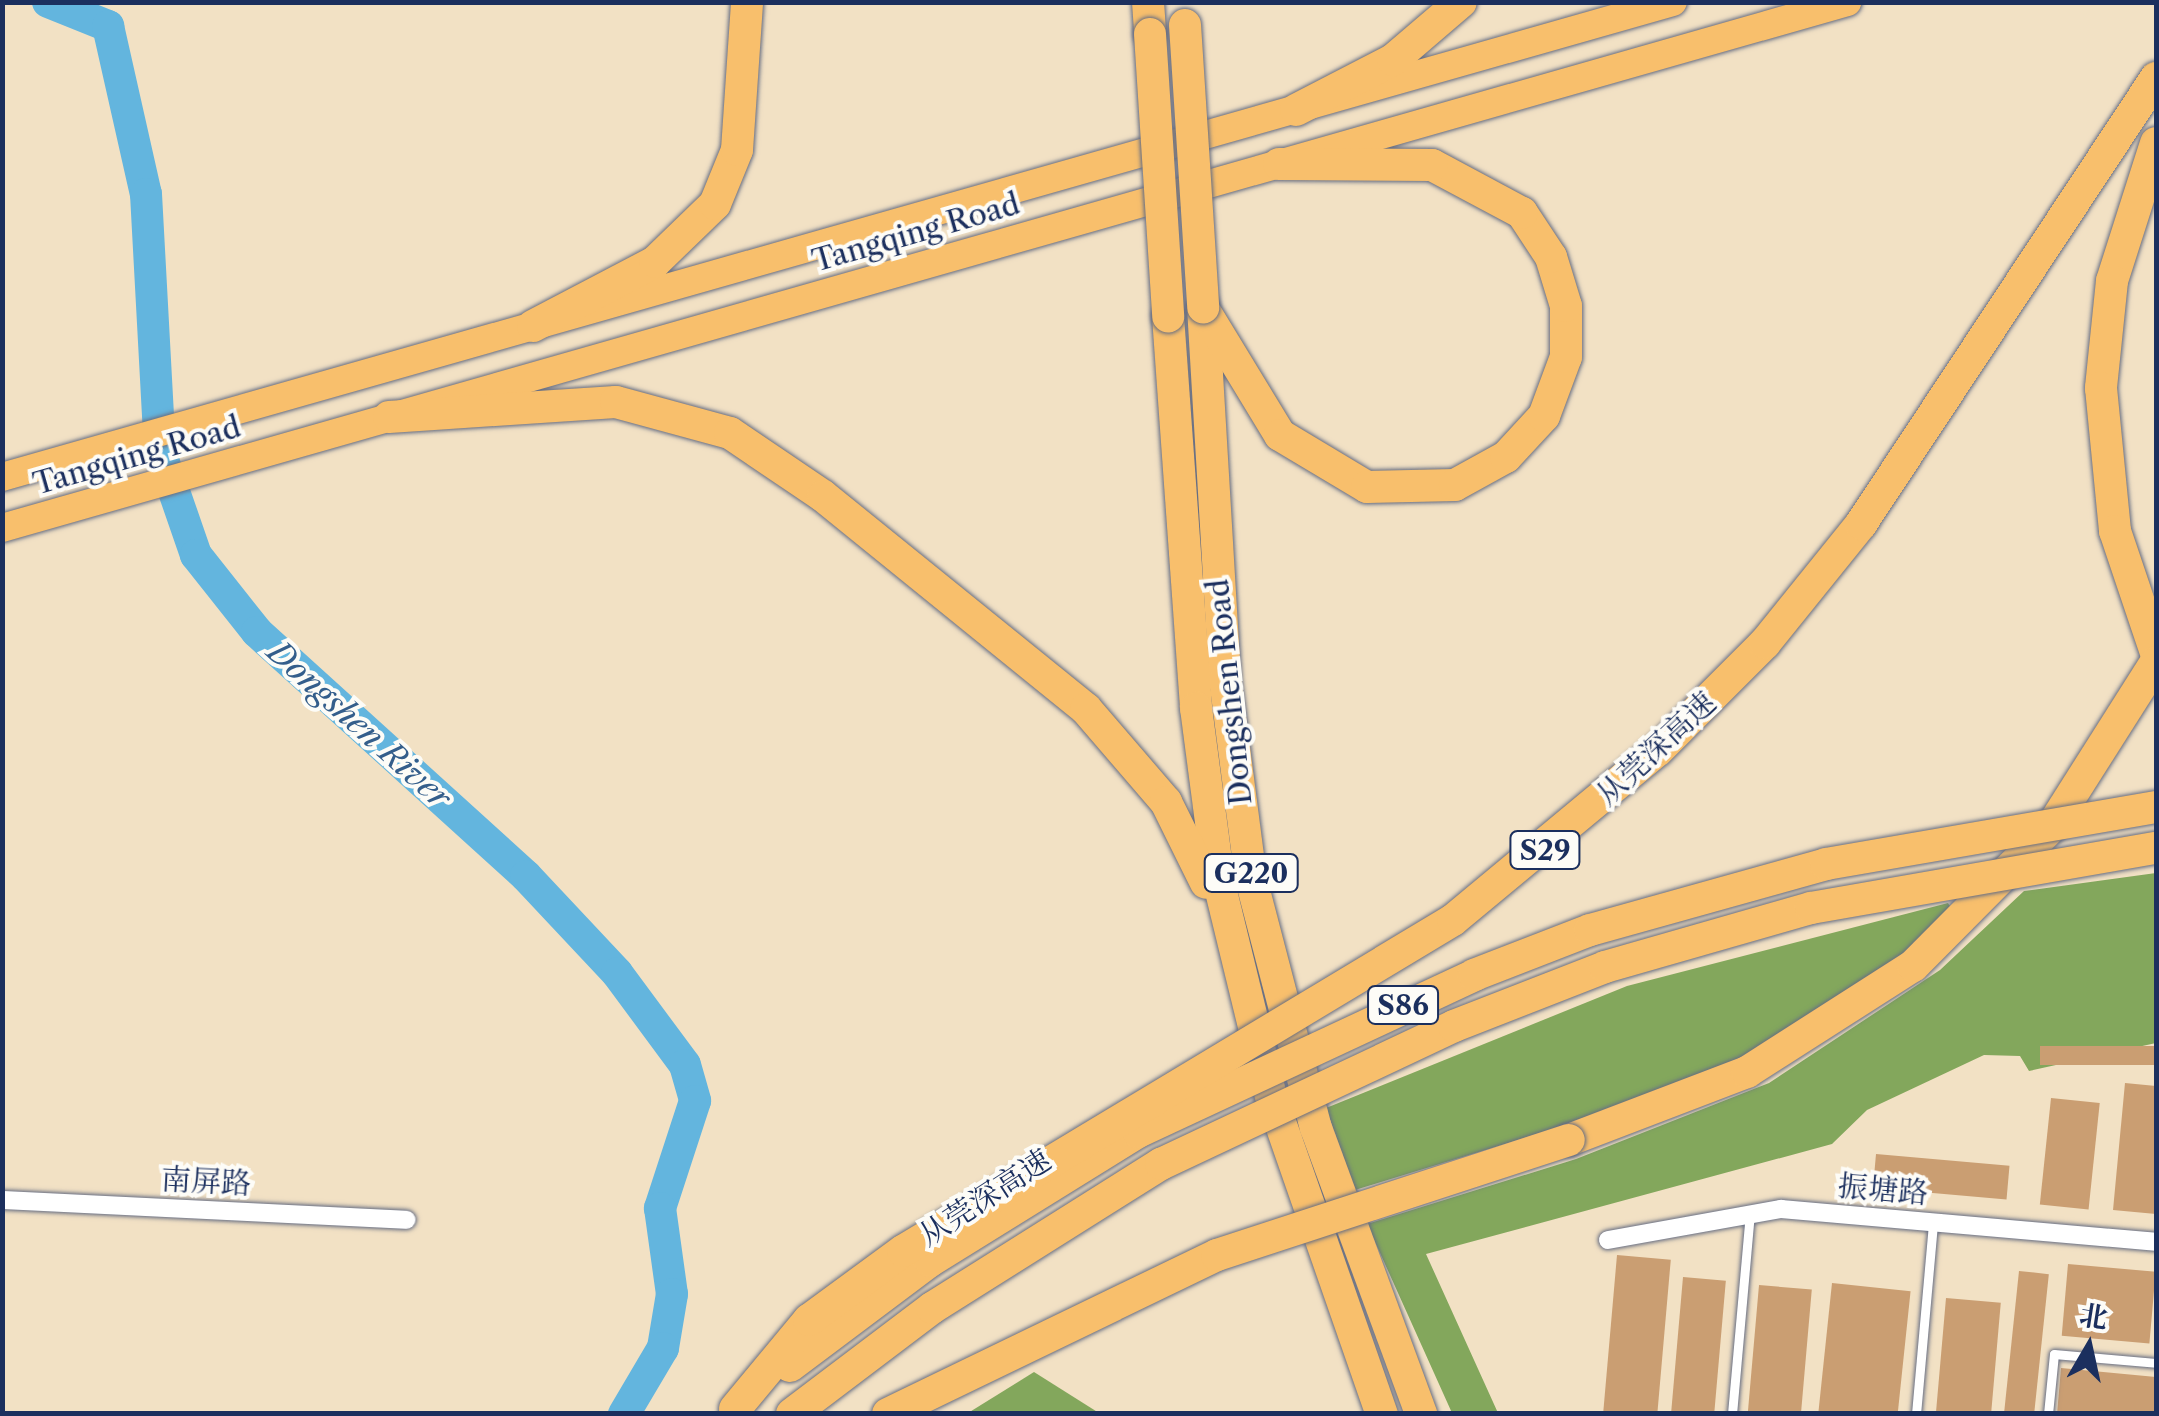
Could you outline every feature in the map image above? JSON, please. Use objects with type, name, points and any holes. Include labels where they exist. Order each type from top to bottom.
[{"type":"highway","points":[[533,326],[655,262],[715,204],[736,150],[748,2]]},
{"type":"highway","points":[[1296,110],[1393,60],[1461,2]]},
{"type":"highway","name":"Dongshen Road","points":[[1186,10],[1224,663],[1252,879],[1316,1128],[1421,1414]]},
{"type":"highway","name":"Dongshen Road","points":[[1149,18],[1196,708],[1230,938],[1292,1164],[1382,1414]]},
{"type":"highway","name":"从莞深高速","points":[[733,1411],[809,1320],[887,1262],[1094,1128],[1452,920],[1672,737],[1765,643],[1861,524],[2156,78]]},
{"type":"highway","points":[[2156,143],[2112,281],[2101,388],[2115,531],[2156,653]]},
{"type":"highway","points":[[1202,307],[1280,435],[1366,486],[1455,486],[1506,457],[1544,416],[1566,357],[1566,306],[1551,257],[1522,213],[1432,165],[1279,164]]},
{"type":"highway","points":[[389,417],[616,402],[690,418],[755,449],[1116,738],[1166,802],[1230,938]]},
{"type":"highway","points":[[888,1414],[1183,1269],[1569,1140],[1747,1072],[1913,966],[2052,826],[2156,662]]},
{"type":"highway","name":"S86","points":[[733,1411],[1032,1195],[1192,1102],[1403,1005],[1590,930],[1766,879],[1946,837],[2156,807]]},
{"type":"highway","name":"S86","points":[[792,1414],[932,1308],[1130,1182],[1454,1026],[1605,968],[1811,908],[2156,848]]},
{"type":"main road","name":"Tangqing Road","points":[[2,477],[1673,2]]},
{"type":"main road","name":"Tangqing Road","points":[[2,528],[1847,2]]},
{"type":"street","name":"南屏路","points":[[2,1200],[407,1220]]},
{"type":"street","name":"振塘路","points":[[1608,1240],[1750,1209],[2156,1242]]},
{"type":"lane","points":[[1732,1414],[1750,1209]]},
{"type":"lane","points":[[1916,1414],[1933,1222]]},
{"type":"lane","points":[[2048,1414],[2054,1354],[2156,1363]]},
{"type":"green space","points":[[2156,873],[2156,1043],[2029,1071],[2020,1056],[1984,1055],[1867,1110],[1832,1144],[1426,1254],[1498,1413],[1452,1413],[1367,1224],[1576,1159],[1769,1083],[1940,970],[2024,891]]},
{"type":"green space","points":[[1948,903],[1953,911],[1891,965],[1748,1055],[1563,1126],[1355,1190],[1326,1108],[1627,986]]},
{"type":"green space","points":[[1034,1372],[1099,1413],[968,1413]]},
{"type":"building","points":[[2040,1046],[2156,1046],[2156,1065],[2040,1065]]},
{"type":"building","points":[[2125,1083],[2156,1086],[2156,1214],[2113,1210]]},
{"type":"building","points":[[2051,1098],[2100,1103],[2089,1210],[2040,1204]]},
{"type":"building","points":[[1876,1154],[2009,1166],[2007,1200],[1873,1188]]},
{"type":"building","points":[[1617,1255],[1671,1260],[1657,1414],[1603,1414]]},
{"type":"building","points":[[2068,1264],[2156,1272],[2149,1343],[2062,1336]]},
{"type":"building","points":[[2019,1271],[2049,1274],[2034,1414],[2004,1414]]},
{"type":"building","points":[[1683,1277],[1726,1281],[1714,1414],[1671,1414]]},
{"type":"building","points":[[1832,1283],[1911,1291],[1898,1414],[1818,1414]]},
{"type":"building","points":[[1759,1285],[1812,1290],[1801,1414],[1748,1414]]},
{"type":"building","points":[[1946,1298],[2001,1303],[1991,1414],[1936,1414]]},
{"type":"building","points":[[2061,1368],[2156,1377],[2156,1414],[2057,1414]]},
{"type":"waterway","name":"Dongshen River","points":[[48,2],[108,26],[146,194],[160,451],[196,555],[257,632],[526,876],[617,973],[685,1065],[695,1101],[660,1208],[672,1294],[663,1348],[624,1414]]}]
